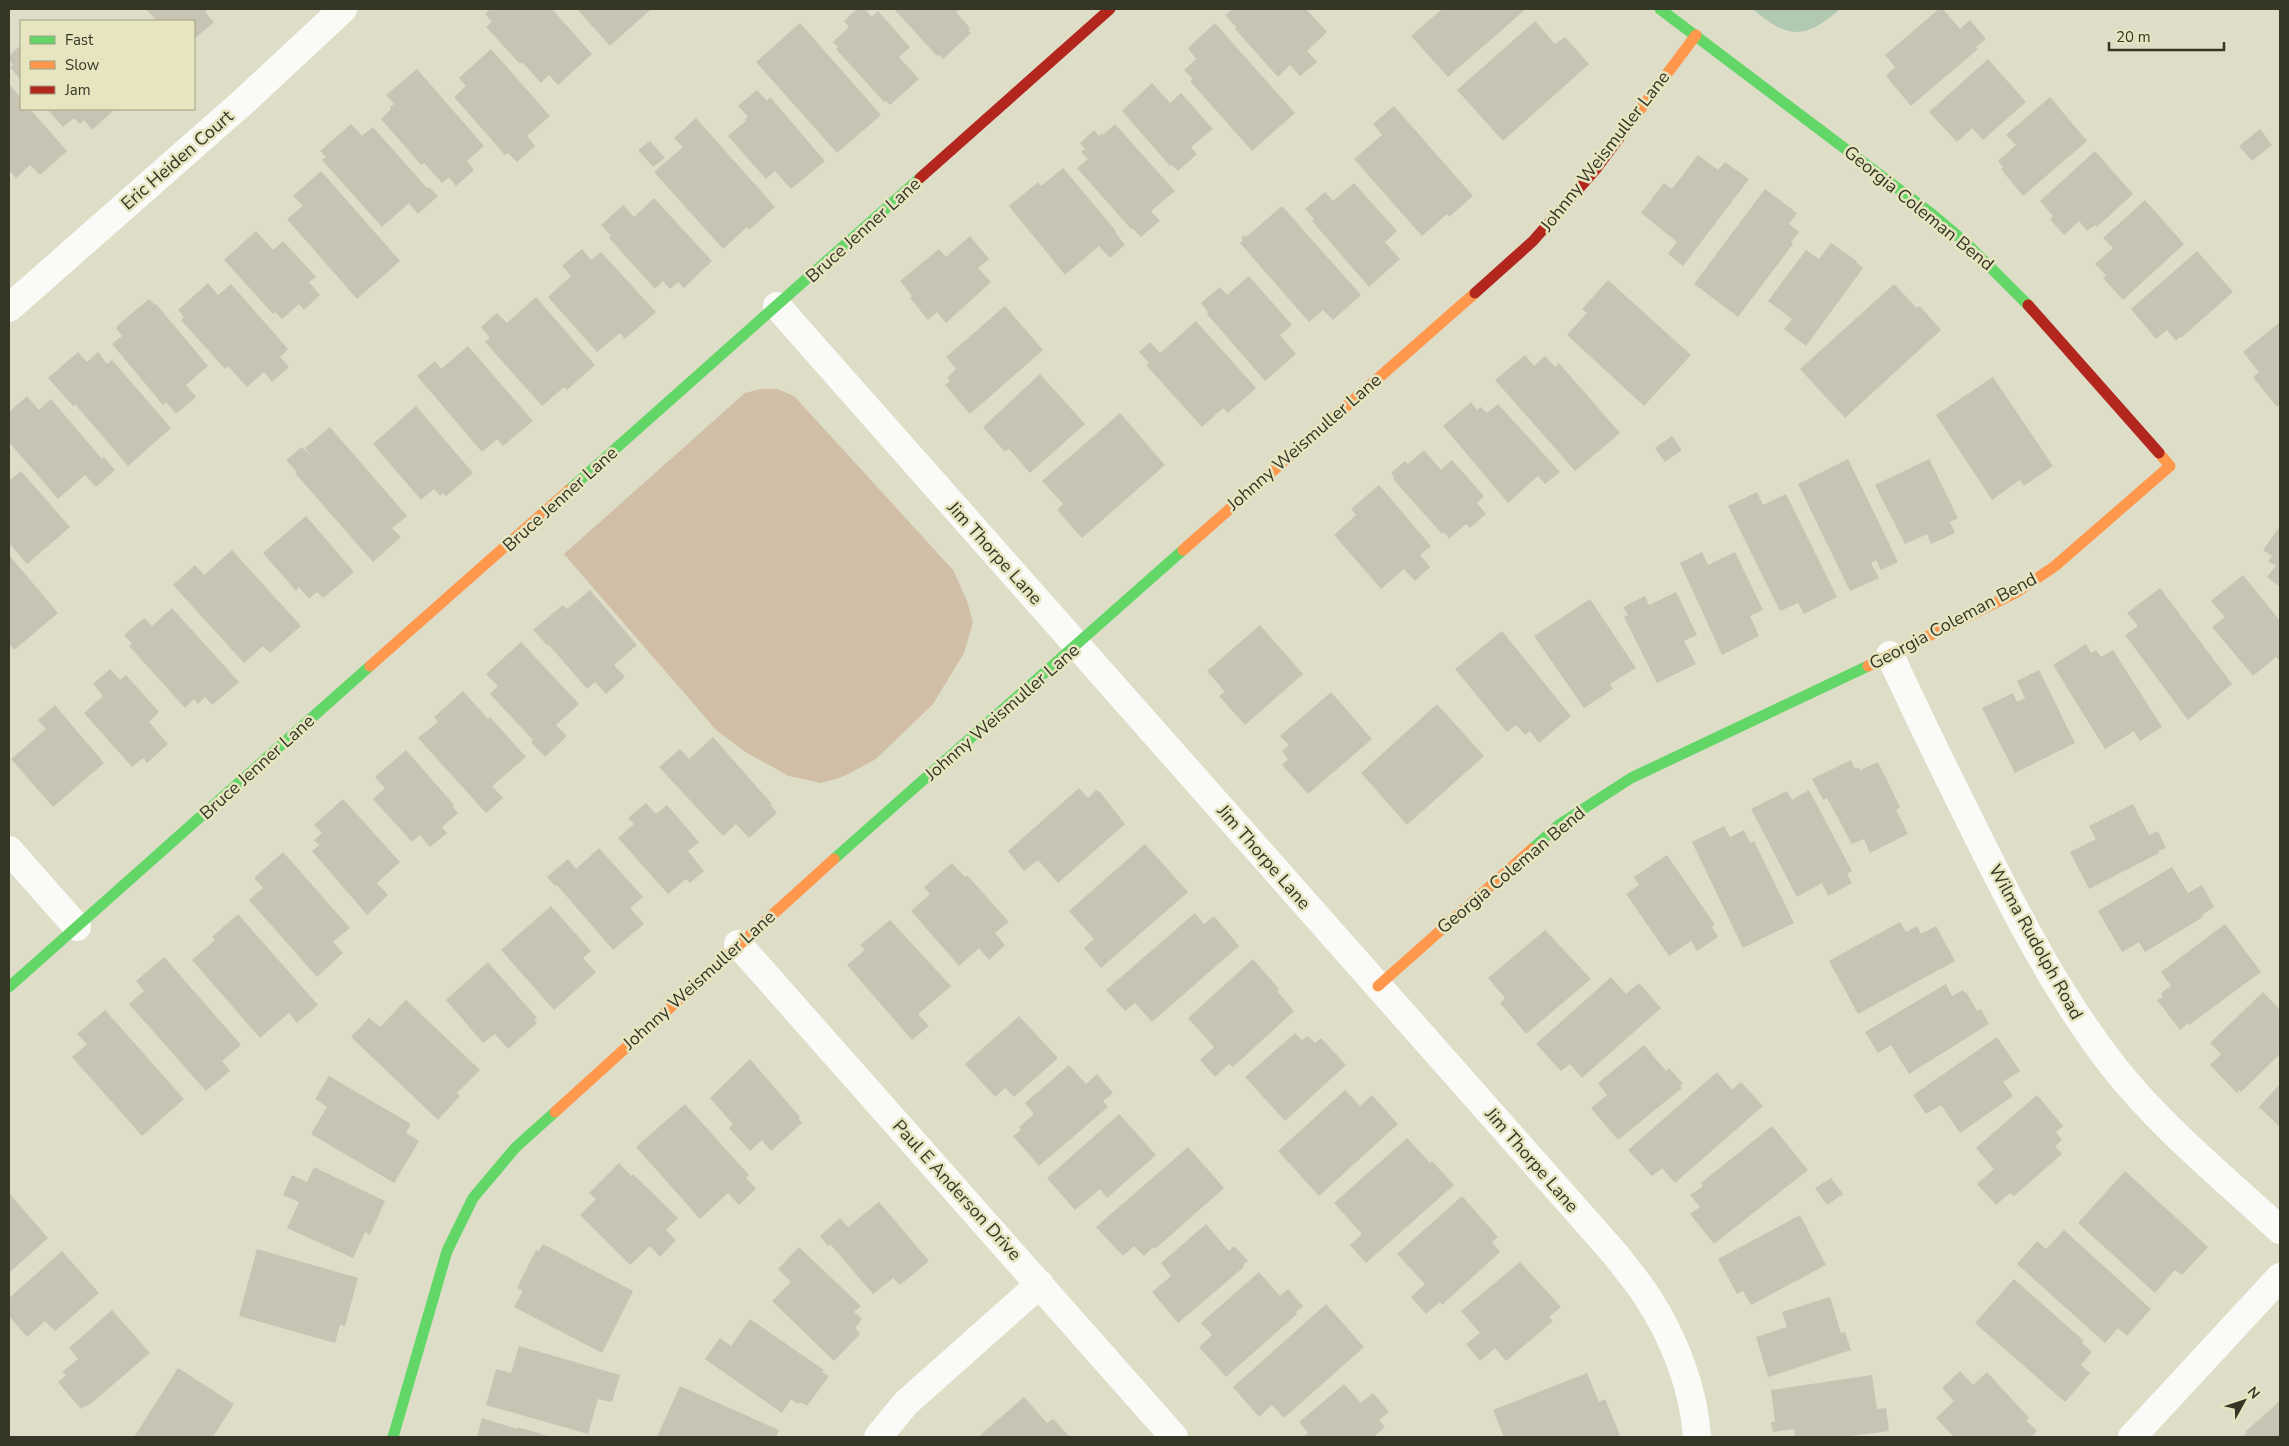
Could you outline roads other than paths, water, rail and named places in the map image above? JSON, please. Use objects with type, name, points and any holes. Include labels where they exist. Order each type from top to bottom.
[{"type":"street","name":"Eric Heiden Court","points":[[9,308],[243,102],[343,9]]},
{"type":"street","name":"Bruce Jenner Lane","points":[[9,987],[1110,9]]},
{"type":"street","name":"Georgia Coleman Bend","points":[[1378,986],[1560,824],[1595,800],[1631,778],[1890,655],[2017,592],[2055,566],[2170,466],[2005,279],[1971,246],[1933,215],[1660,9]]},
{"type":"street","name":"Johnny Weismuller Lane","points":[[393,1437],[448,1251],[473,1198],[516,1147],[738,944],[1078,645],[1278,464],[1533,241],[1596,169],[1696,35]]},
{"type":"street","name":"Jim Thorpe Lane","points":[[777,306],[1616,1255],[1648,1297],[1671,1338],[1688,1386],[1697,1437]]},
{"type":"street","name":"Wilma Rudolph Road","points":[[1890,655],[1933,747],[2009,899],[2044,964],[2077,1018],[2115,1068],[2161,1121],[2280,1230]]},
{"type":"street","points":[[9,850],[76,927]]},
{"type":"street","name":"Paul E Anderson Drive","points":[[738,944],[1174,1437]]},
{"type":"street","points":[[2132,1437],[2280,1277]]},
{"type":"street","points":[[878,1437],[906,1403],[1040,1284]]}]
